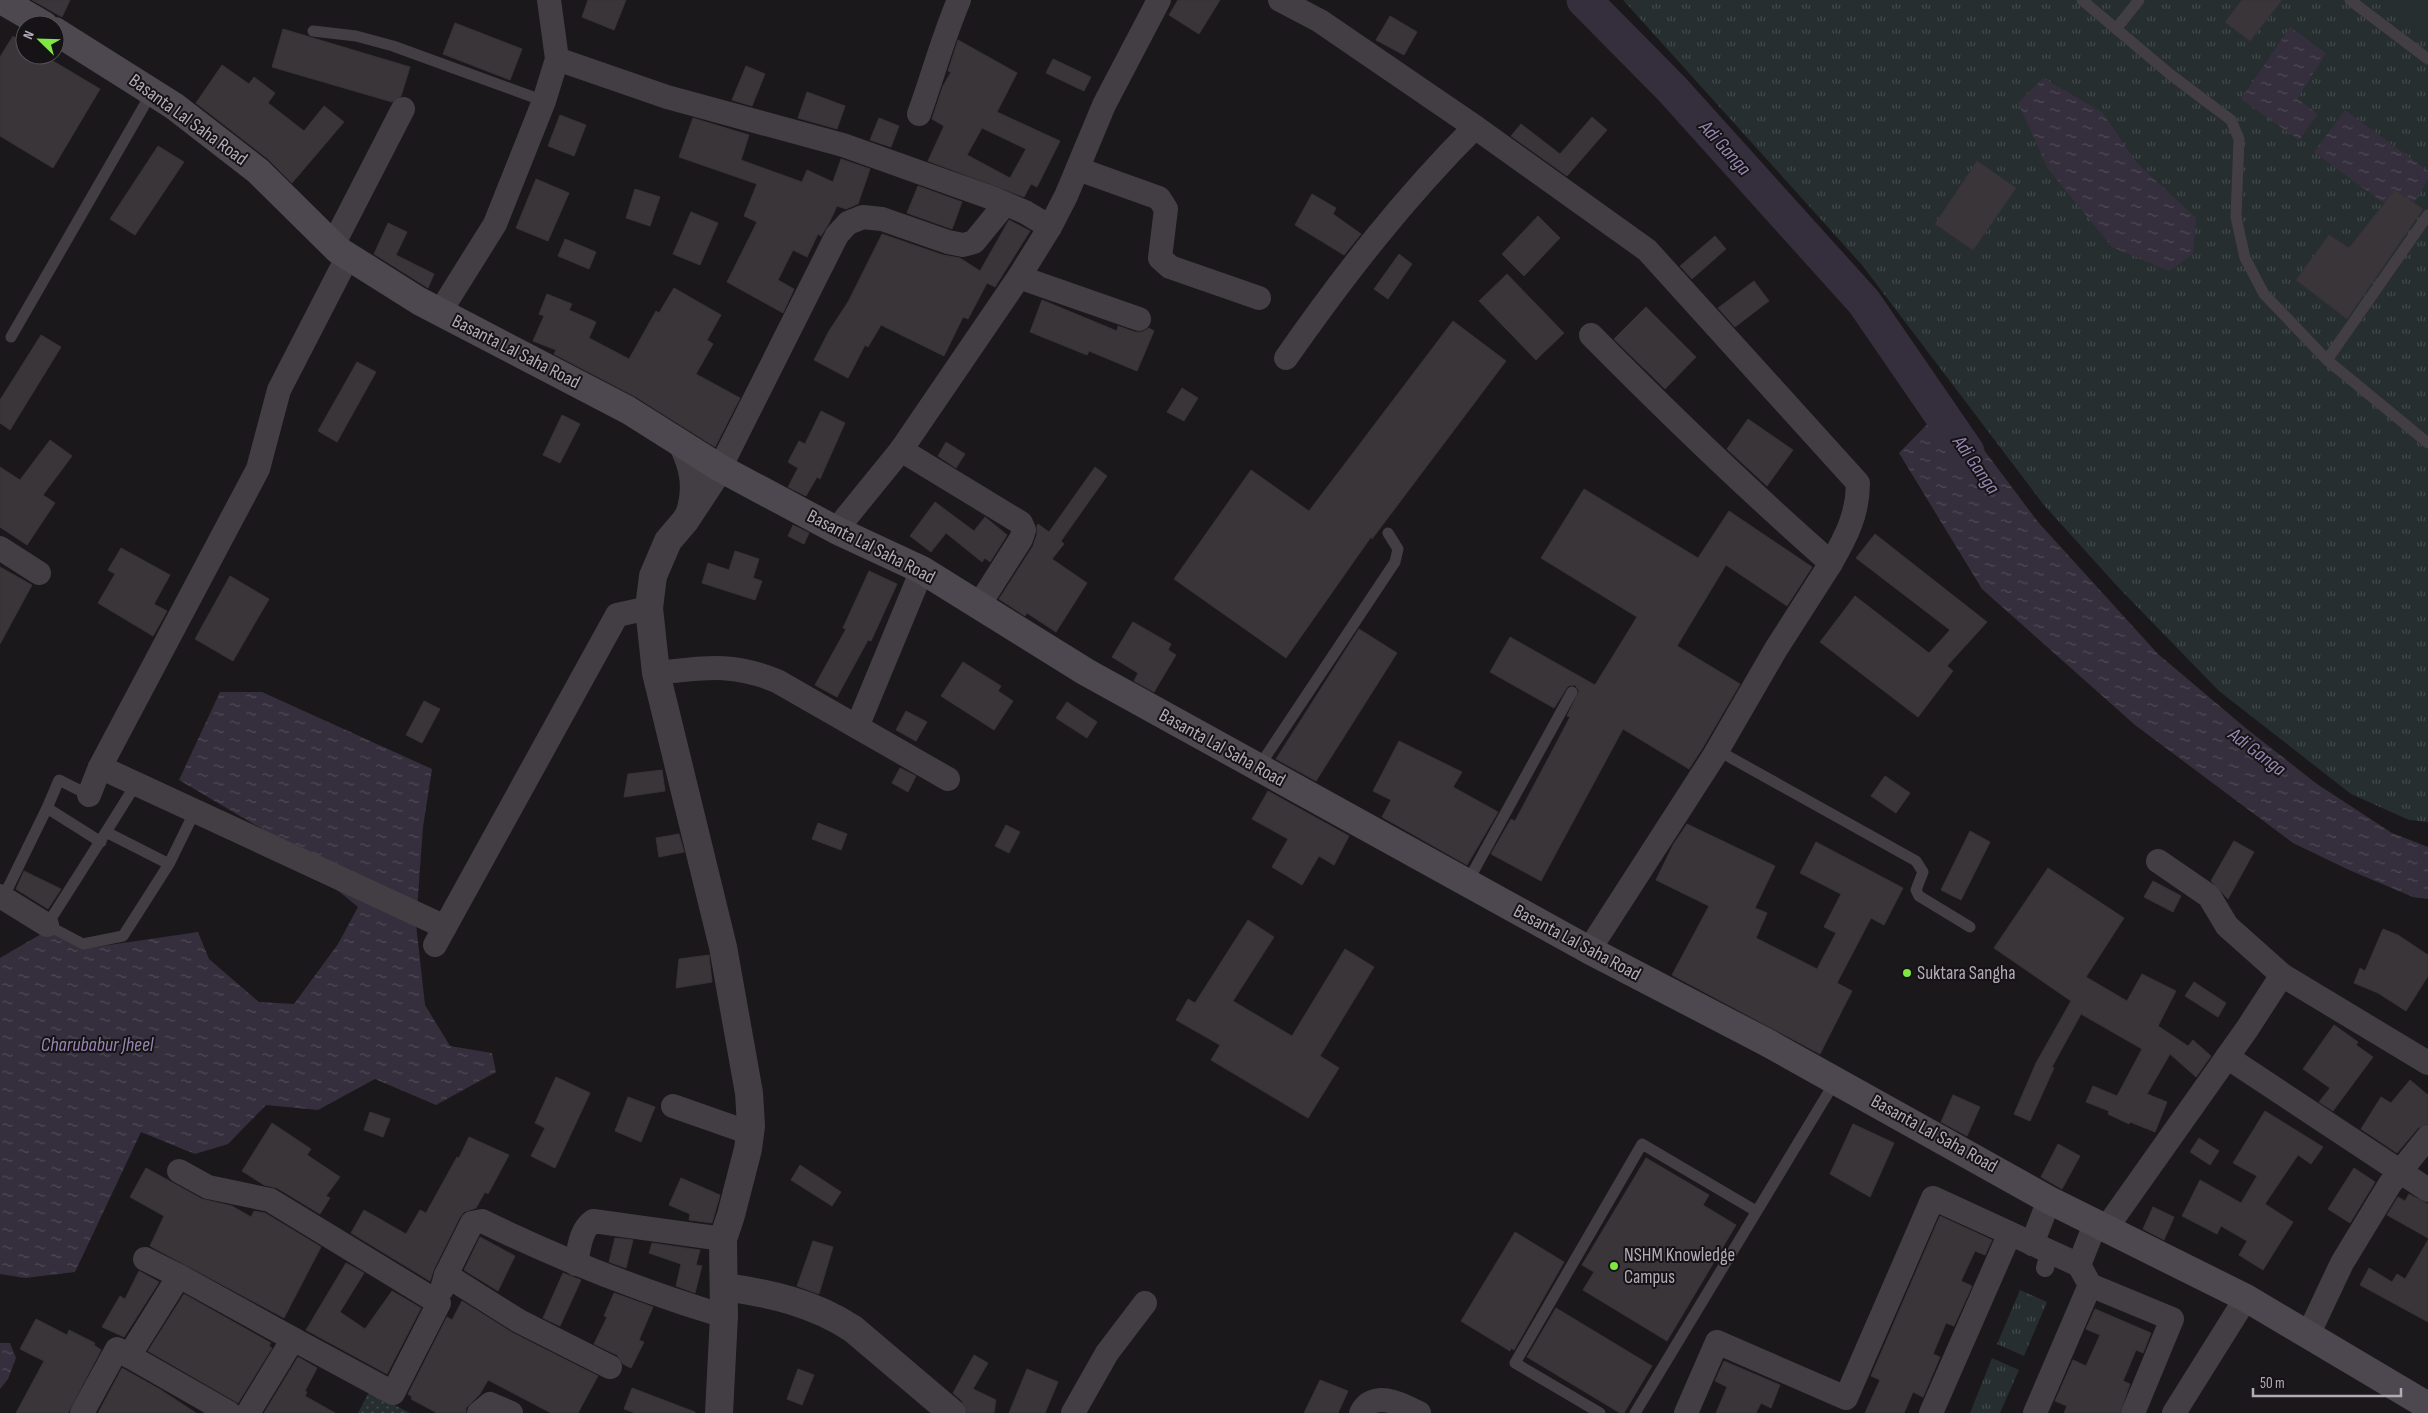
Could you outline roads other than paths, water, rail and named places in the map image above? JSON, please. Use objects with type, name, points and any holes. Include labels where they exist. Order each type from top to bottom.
[{"type":"main road","points":[[1,1],[26,15]]},
{"type":"main road","name":"Basanta Lal Saha Road","points":[[65,37],[174,106],[258,171],[340,250],[440,312],[628,410],[720,468],[836,530],[922,570],[1086,672],[1589,950],[1836,1080],[2049,1200],[2246,1298],[2428,1406]]},
{"type":"street","points":[[440,312],[495,224],[544,101],[557,59],[549,0]]},
{"type":"street","points":[[919,114],[935,72],[947,27],[959,0]]},
{"type":"street","points":[[836,530],[901,450],[1019,277],[1050,227],[1078,169],[1104,105],[1158,0]]},
{"type":"street","points":[[1280,0],[1320,21],[1475,127],[1647,250],[1858,484],[1858,501],[1850,530],[1831,563],[1776,649],[1717,750],[1589,950]]},
{"type":"street","points":[[557,59],[667,97],[813,135],[1005,204],[1025,212],[1050,227]]},
{"type":"street","points":[[89,794],[100,768],[258,469],[279,390],[403,109]]},
{"type":"street","points":[[1286,358],[1325,302],[1411,193],[1475,127]]},
{"type":"street","points":[[1078,169],[1159,198],[1166,208],[1160,258],[1170,267],[1259,298]]},
{"type":"street","points":[[719,1413],[724,1316],[723,1239],[741,1180],[750,1133],[749,1093],[723,947],[656,673],[649,608],[653,576],[668,541],[685,521],[720,468],[837,235],[848,223],[863,217],[882,219],[948,242],[963,245],[974,242],[1005,204]]},
{"type":"street","points":[[1019,277],[1139,318]]},
{"type":"street","points":[[1591,335],[1747,489],[1831,563]]},
{"type":"street","points":[[679,442],[689,462],[693,476],[689,509],[685,521]]},
{"type":"street","points":[[901,450],[1021,523],[1024,530],[1021,539],[978,605]]},
{"type":"street","points":[[0,548],[39,573]]},
{"type":"street","points":[[857,727],[922,570]]},
{"type":"street","points":[[100,768],[195,811],[440,936],[617,615],[649,608]]},
{"type":"street","points":[[656,673],[714,666],[733,667],[757,673],[777,681],[948,779]]},
{"type":"street","points":[[2158,861],[2209,896],[2227,926],[2282,975],[2428,1063]]},
{"type":"street","points":[[2,897],[47,925]]},
{"type":"street","points":[[2035,1413],[2102,1225],[2227,1057],[2282,975]]},
{"type":"street","points":[[2227,1057],[2428,1190]]},
{"type":"street","points":[[673,1106],[750,1133]]},
{"type":"street","points":[[2308,1335],[2342,1262],[2400,1171],[2428,1137]]},
{"type":"street","points":[[179,1171],[208,1187],[270,1200],[438,1303]]},
{"type":"street","points":[[1686,1413],[1717,1342],[1846,1398],[1934,1198],[2009,1235],[2032,1244],[2085,1275],[2172,1319],[2133,1413]]},
{"type":"street","points":[[2032,1244],[2049,1200]]},
{"type":"street","points":[[576,1264],[583,1234],[587,1225],[593,1221],[723,1239]]},
{"type":"street","points":[[145,1259],[393,1394],[438,1303],[446,1275],[472,1223],[482,1222],[576,1264],[658,1296],[724,1316]]},
{"type":"street","points":[[1932,1413],[2009,1235]]},
{"type":"street","points":[[446,1275],[519,1321],[610,1367]]},
{"type":"street","points":[[129,1356],[179,1276]]},
{"type":"street","points":[[724,1287],[785,1298],[837,1318],[853,1329],[952,1413]]},
{"type":"street","points":[[2174,1413],[2246,1298]]},
{"type":"street","points":[[1073,1413],[1107,1353],[1145,1303]]},
{"type":"street","points":[[248,1413],[293,1339]]},
{"type":"street","points":[[82,1413],[117,1349],[229,1413]]},
{"type":"street","points":[[1361,1413],[1373,1401],[1387,1399],[1419,1413]]},
{"type":"street","points":[[479,1413],[490,1404],[511,1413]]},
{"type":"lane","points":[[2082,0],[2231,120],[2239,139],[2236,217],[2246,258],[2264,294],[2327,360],[2428,443]]},
{"type":"lane","points":[[2116,29],[2139,0]]},
{"type":"lane","points":[[2350,0],[2428,59]]},
{"type":"lane","points":[[313,31],[356,36],[393,46],[544,101]]},
{"type":"lane","points":[[11,337],[152,92]]},
{"type":"lane","points":[[2327,360],[2428,215]]},
{"type":"lane","points":[[1258,768],[1396,562],[1398,549],[1388,533]]},
{"type":"lane","points":[[1467,883],[1572,692]]},
{"type":"lane","points":[[1717,750],[1916,861],[1923,872],[1916,890],[1919,896],[1970,927]]},
{"type":"lane","points":[[2,897],[59,780],[89,794]]},
{"type":"lane","points":[[136,784],[47,925],[83,944],[123,936],[169,864],[195,811]]},
{"type":"lane","points":[[47,808],[104,837],[169,864]]},
{"type":"lane","points":[[1635,1413],[1836,1080]]},
{"type":"lane","points":[[1600,1413],[1515,1364],[1642,1144],[1756,1211]]},
{"type":"water","points":[[2290,27],[2326,53],[2297,99],[2318,114],[2299,140],[2241,99]]},
{"type":"water","points":[[2043,78],[2102,112],[2136,162],[2196,218],[2193,254],[2169,271],[2112,247],[2048,169],[2018,103]]},
{"type":"water","points":[[2345,110],[2428,171],[2428,180],[2404,218],[2314,152]]},
{"type":"water","points":[[1951,400],[1984,450],[2038,522],[2158,654],[2248,730],[2317,784],[2392,833],[2428,847],[2428,899],[2413,897],[2349,870],[2293,843],[2135,725],[1982,589],[1899,453]]},
{"type":"water","name":"Charubabur Jheel","points":[[220,692],[262,692],[432,769],[423,827],[416,924],[425,1005],[450,1046],[492,1053],[496,1072],[436,1105],[375,1079],[318,1110],[266,1105],[228,1144],[195,1154],[141,1132],[75,1272],[25,1278],[0,1274],[0,958],[48,930],[82,949],[198,932],[209,959],[259,1002],[294,1004],[338,944],[358,907],[262,829],[179,780]]},
{"type":"water","points":[[0,1343],[10,1343],[16,1358],[8,1379],[0,1389]]},
{"type":"waterway","name":"Adi Ganga","points":[[1584,0],[1672,89],[1864,302],[1967,452]]},
{"type":"place","name":"Suktara Sangha","points":[[1907,973]]},
{"type":"place","name":"NSHM Knowledge Campus","points":[[1614,1266]]}]
